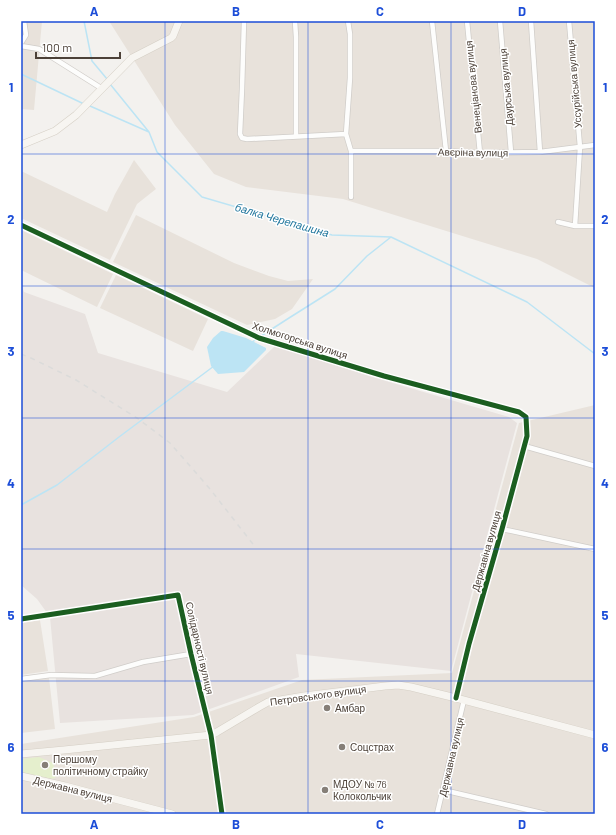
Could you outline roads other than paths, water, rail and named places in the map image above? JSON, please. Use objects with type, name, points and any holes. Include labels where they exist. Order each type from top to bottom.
[{"type":"main road","points":[[21,146],[55,131],[76,115],[132,58],[171,38],[179,21]]},
{"type":"main road","name":"Петровського вулиця","points":[[21,754],[211,735],[264,704],[278,700],[385,686],[411,687],[595,735]]},
{"type":"main road","name":"Державна вулиця","points":[[21,776],[172,814]]},
{"type":"street","points":[[24,21],[26,35],[21,45],[39,49],[102,88]]},
{"type":"street","points":[[244,21],[240,134],[242,138],[346,134]]},
{"type":"street","points":[[294,21],[296,37],[296,136]]},
{"type":"street","points":[[348,21],[350,34],[350,78],[346,134],[351,151],[350,197]]},
{"type":"street","points":[[432,21],[446,151]]},
{"type":"street","name":"Венеціанова вулиця","points":[[467,21],[480,153]]},
{"type":"street","name":"Даурська вулиця","points":[[500,21],[511,152]]},
{"type":"street","points":[[531,21],[540,152]]},
{"type":"street","name":"Уссурійська вулиця","points":[[569,21],[580,147],[575,226]]},
{"type":"street","name":"Авєріна вулиця","points":[[351,151],[446,151],[480,153],[540,152],[595,145]]},
{"type":"street","points":[[558,222],[575,226],[595,226]]},
{"type":"street","name":"Холмогорська вулиця","points":[[21,225],[259,338],[384,376],[519,412]]},
{"type":"street","name":"Державіна вулиця","points":[[456,698],[469,644],[527,436],[526,418],[519,412]]},
{"type":"street","points":[[524,446],[595,466]]},
{"type":"street","points":[[502,529],[595,549]]},
{"type":"street","name":"Солідарності вулиця","points":[[21,619],[178,595],[211,735],[222,814]]},
{"type":"street","name":"Солідарності вулиця","points":[[21,679],[52,674],[95,676],[143,662],[191,654]]},
{"type":"street","name":"Державна вулиця","points":[[437,814],[464,700]]},
{"type":"street","points":[[443,790],[546,814]]},
{"type":"water","points":[[221,331],[246,338],[266,348],[266,350],[244,372],[218,374],[211,366],[207,347],[213,338]]},
{"type":"waterway","name":"балка Черепашина","points":[[84,21],[92,61],[107,79]]},
{"type":"waterway","points":[[21,74],[84,104]]},
{"type":"waterway","name":"балка Черепашина","points":[[110,84],[149,132],[157,152],[202,197],[332,235],[391,237],[527,302],[595,354]]},
{"type":"waterway","points":[[90,106],[149,132]]},
{"type":"waterway","points":[[261,336],[335,289],[367,256],[391,237]]},
{"type":"waterway","points":[[251,343],[258,338]]},
{"type":"waterway","points":[[21,505],[57,485],[214,366]]},
{"type":"railway","points":[[21,354],[76,380],[137,418],[170,443],[210,489],[256,548]]},
{"type":"place","name":"Амбар","points":[[327,708]]},
{"type":"place","name":"Соцстрах","points":[[342,747]]},
{"type":"place","name":"Першому політичному страйку","points":[[45,765]]},
{"type":"place","name":"МДОУ № 76 Колокольчик","points":[[325,790]]}]
